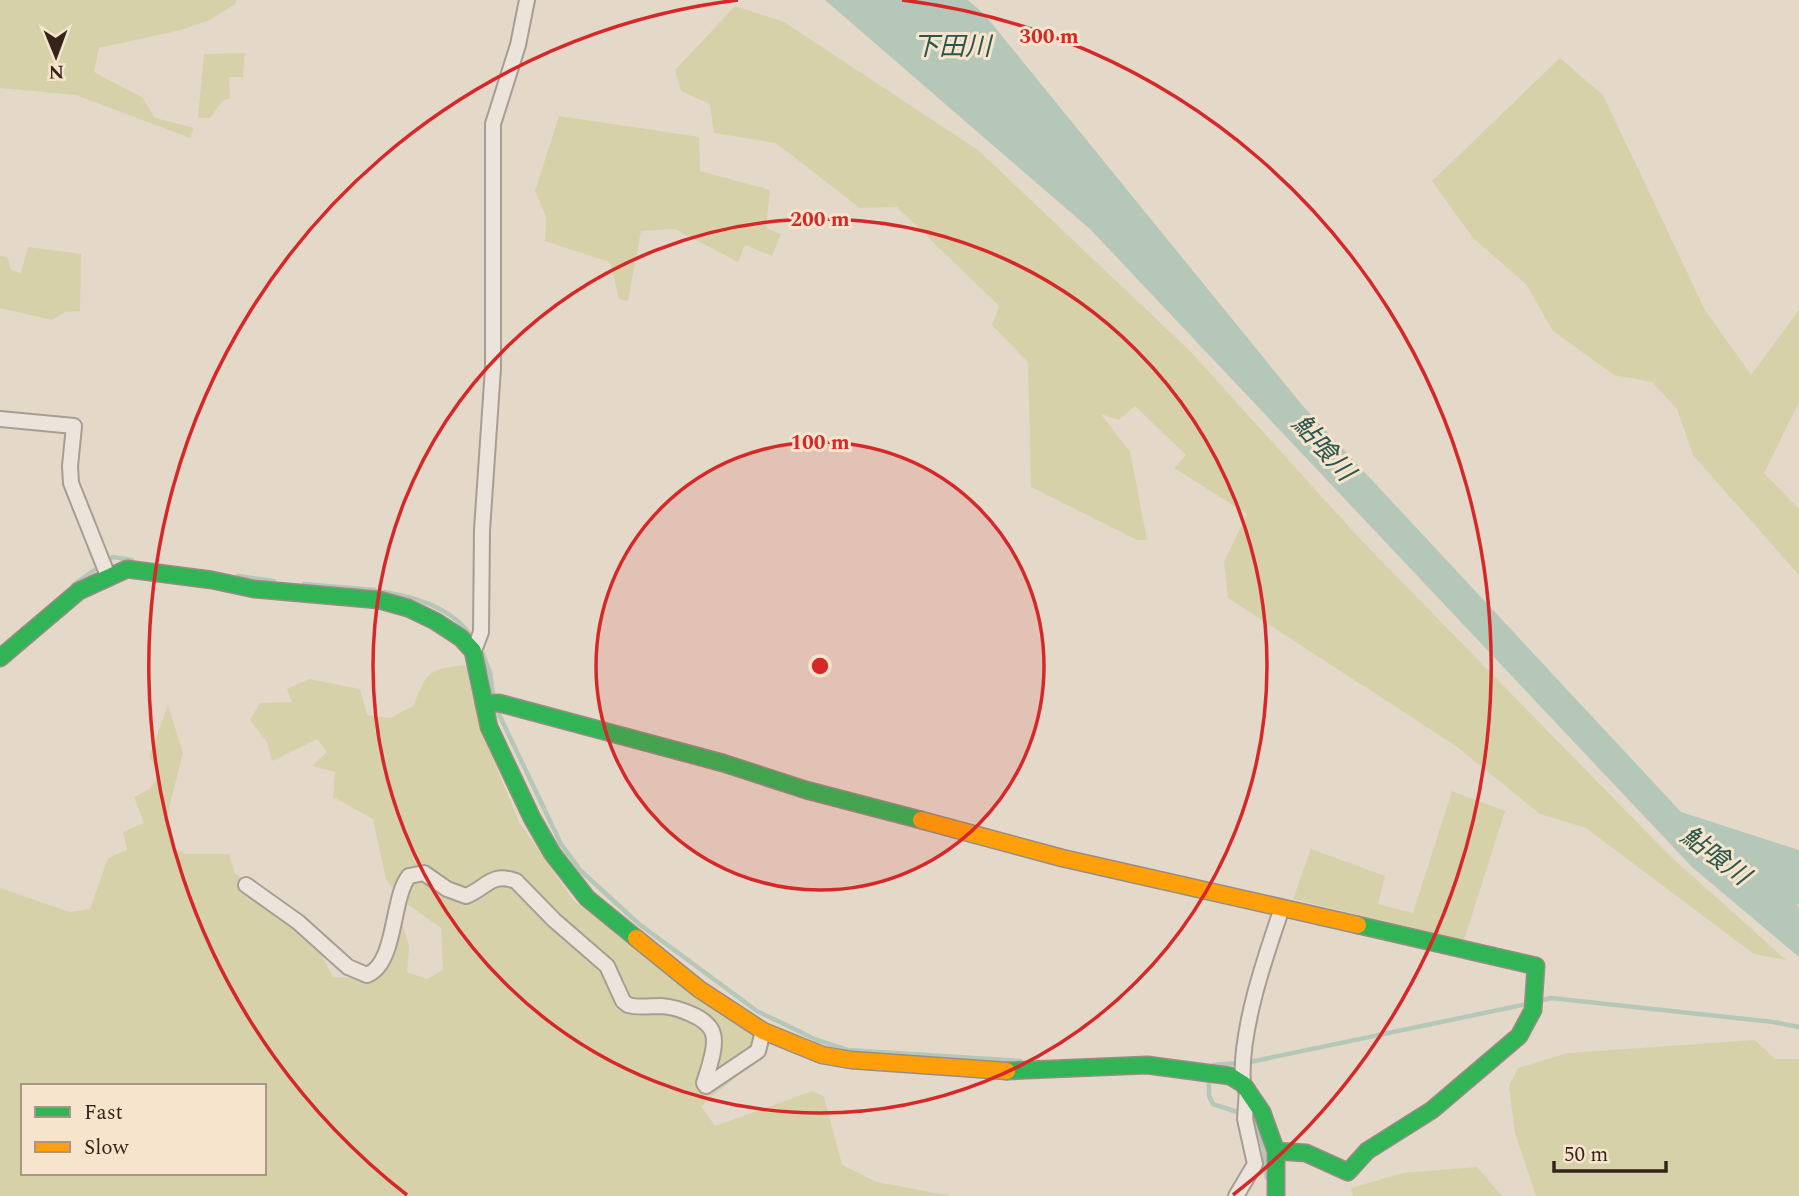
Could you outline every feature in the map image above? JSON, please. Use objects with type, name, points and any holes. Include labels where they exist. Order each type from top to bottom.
[{"type":"street","points":[[527,0],[518,45],[493,124],[493,368],[482,530],[481,632],[475,647],[491,703],[489,727],[532,818],[552,853],[587,898],[699,989],[763,1031],[822,1055],[851,1060],[1010,1071],[1147,1065],[1210,1074],[1244,1075]]},
{"type":"street","points":[[0,419],[74,426],[71,483],[106,573]]},
{"type":"street","points":[[0,658],[79,591],[106,573],[127,569],[212,580],[254,589],[379,600],[408,608],[435,621],[475,647]]},
{"type":"street","points":[[491,703],[723,763],[806,790],[1062,858],[1536,966],[1534,1010],[1519,1036],[1432,1110],[1367,1151],[1348,1172],[1306,1153],[1276,1151]]},
{"type":"street","points":[[246,885],[298,922],[348,967],[367,975],[373,972],[393,932],[401,889],[409,876],[424,873],[447,890],[466,896],[493,879],[510,879],[516,881],[554,920],[607,965],[623,1001],[628,1005],[673,1007],[708,1024],[713,1032],[714,1043],[704,1083],[706,1086],[758,1051],[763,1031]]},
{"type":"street","points":[[1237,1196],[1255,1164],[1246,1113],[1244,1075],[1265,958],[1282,908]]},
{"type":"street","points":[[1244,1075],[1262,1112],[1276,1151],[1276,1196]]},
{"type":"shaded area","points":[[0,0],[236,0],[235,4],[208,21],[181,30],[99,48],[94,72],[143,98],[155,118],[194,128],[190,138],[76,95],[0,88]]},
{"type":"shaded area","points":[[735,6],[784,22],[978,150],[1191,352],[1360,539],[1669,855],[1786,960],[1754,954],[1586,828],[1540,814],[1456,746],[1228,598],[1224,562],[1247,514],[1174,468],[1186,455],[1135,406],[1119,420],[1101,414],[1130,452],[1147,540],[1137,540],[1031,487],[1028,362],[992,325],[999,306],[897,207],[860,208],[776,143],[714,133],[710,104],[681,91],[675,70]]},
{"type":"shaded area","points":[[245,53],[243,77],[229,77],[230,98],[222,101],[210,118],[198,118],[204,54]]},
{"type":"shaded area","points":[[1560,58],[1603,95],[1705,310],[1751,375],[1799,310],[1799,402],[1764,473],[1799,509],[1799,575],[1693,455],[1677,409],[1652,382],[1614,375],[1553,331],[1526,284],[1473,238],[1432,181]]},
{"type":"shaded area","points":[[559,116],[699,137],[700,171],[770,190],[766,228],[781,234],[772,256],[745,245],[738,262],[675,229],[641,231],[628,301],[619,299],[610,262],[545,241],[546,217],[535,191]]},
{"type":"shaded area","points":[[28,247],[81,254],[80,311],[65,312],[52,320],[0,308],[0,256],[7,257],[11,270],[21,273]]},
{"type":"shaded area","points":[[467,665],[481,730],[519,822],[574,901],[666,971],[757,1034],[753,1063],[701,1106],[715,1126],[813,1091],[824,1097],[842,1165],[877,1182],[952,1196],[0,1196],[0,888],[70,912],[90,909],[108,858],[127,850],[123,832],[144,823],[134,797],[150,789],[160,773],[149,757],[168,705],[183,753],[167,816],[174,848],[185,854],[229,854],[235,874],[271,892],[302,918],[333,977],[375,979],[380,950],[403,926],[409,946],[407,972],[427,979],[443,970],[441,928],[402,900],[386,879],[373,819],[333,797],[335,772],[312,766],[327,752],[317,739],[272,761],[267,742],[250,720],[260,703],[292,702],[287,689],[309,679],[360,689],[367,715],[390,718],[413,706],[427,678],[437,670]]},
{"type":"shaded area","points":[[1452,791],[1505,811],[1464,940],[1293,899],[1311,849],[1385,876],[1378,904],[1413,913]]},
{"type":"shaded area","points":[[1755,1040],[1775,1059],[1799,1059],[1799,1196],[1536,1196],[1515,1133],[1509,1086],[1518,1068],[1568,1053]]},
{"type":"shaded area","points":[[1477,1167],[1502,1196],[1353,1196],[1351,1188],[1403,1173]]},
{"type":"water","name":"下田川","points":[[825,0],[968,0],[984,14],[1302,405],[1681,812],[1799,850],[1799,957],[1692,867],[1091,230]]},
{"type":"waterway","points":[[73,585],[113,557],[132,560]]},
{"type":"waterway","points":[[238,576],[274,581]]},
{"type":"waterway","points":[[304,584],[375,590]]},
{"type":"waterway","points":[[384,592],[421,601],[445,612],[465,628],[472,638]]},
{"type":"waterway","points":[[483,654],[490,673],[494,700]]},
{"type":"waterway","points":[[496,708],[561,844],[581,871],[639,924],[757,1011],[817,1040],[848,1050],[1020,1061]]},
{"type":"waterway","points":[[1539,1001],[1551,998],[1799,1027]]},
{"type":"waterway","points":[[1214,1065],[1250,1062],[1527,1004]]},
{"type":"waterway","points":[[1209,1079],[1209,1096],[1213,1104],[1255,1118],[1264,1150],[1267,1178]]},
{"type":"traffic: fast","points":[[0,658],[79,591],[127,569],[212,580],[254,589],[379,600],[408,608],[461,638],[473,651],[489,727],[532,818],[552,853],[587,898],[636,938]]},
{"type":"traffic: fast","points":[[484,704],[499,703],[921,820]]},
{"type":"traffic: fast","points":[[1276,1151],[1306,1153],[1348,1172],[1367,1151],[1432,1110],[1519,1036],[1533,1010],[1536,966],[1358,925]]},
{"type":"traffic: fast","points":[[1007,1071],[1147,1065],[1230,1076],[1243,1084],[1262,1112],[1276,1151],[1276,1196]]},
{"type":"traffic: slow","points":[[921,820],[1062,858],[1358,925]]},
{"type":"traffic: slow","points":[[636,938],[699,989],[763,1031],[822,1055],[851,1060],[1007,1071]]},
{"type":"water label","name":"鮎喰川","points":[[1323,448]]},
{"type":"water label","name":"鮎喰川","points":[[1715,856]]}]
